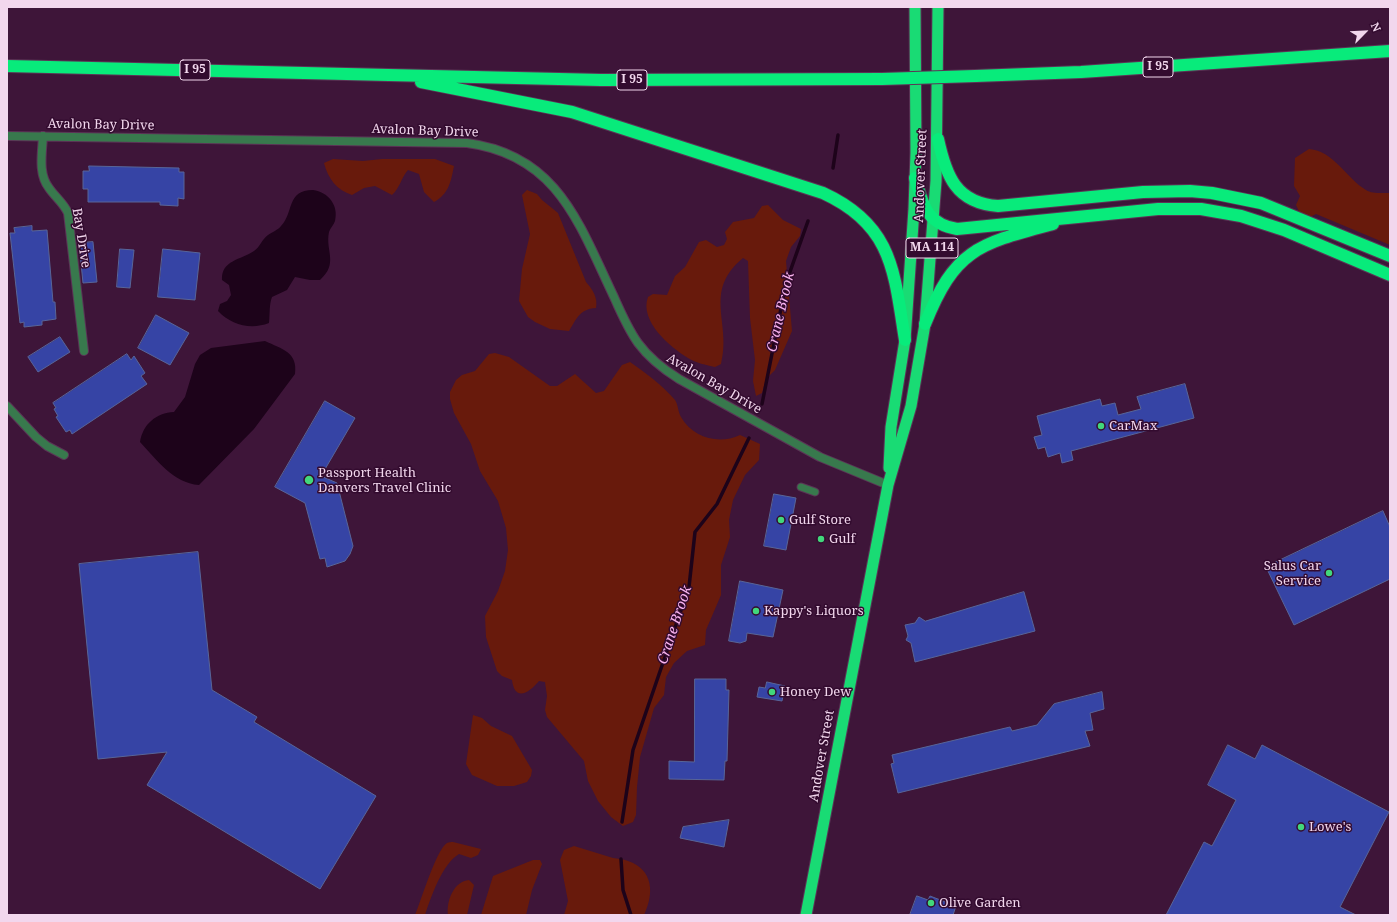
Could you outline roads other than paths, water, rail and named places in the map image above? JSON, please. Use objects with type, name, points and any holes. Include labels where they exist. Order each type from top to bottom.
[{"type":"highway","name":"Andover Street","points":[[888,485],[891,427],[905,340],[915,178],[915,7]]},
{"type":"highway","name":"Andover Street","points":[[806,915],[888,485],[911,406],[925,324],[934,220],[938,139],[938,7]]},
{"type":"highway","name":"I 95","points":[[7,66],[601,80],[882,79],[1081,72],[1390,51]]},
{"type":"highway","points":[[1340,55],[1390,56]]},
{"type":"highway","points":[[382,74],[572,112],[815,191],[838,200],[864,219],[875,232],[884,247],[891,264],[896,283],[905,340]]},
{"type":"highway","points":[[938,139],[949,178],[959,191],[971,200],[984,205],[998,206],[1142,192],[1190,191],[1212,193],[1261,203],[1390,256]]},
{"type":"highway","points":[[915,178],[926,211],[934,220],[947,228],[957,229],[1158,209],[1181,208],[1220,211],[1284,230],[1390,275]]},
{"type":"highway","points":[[925,324],[942,286],[950,273],[971,253],[984,245],[1077,218]]},
{"type":"street","name":"Avalon Bay Drive","points":[[7,136],[467,143],[488,146],[510,153],[529,164],[560,193],[582,229],[626,322],[638,343],[661,368],[678,380],[820,457],[888,485]]},
{"type":"street","name":"Bay Drive","points":[[43,136],[41,171],[44,181],[64,205],[68,213],[84,351]]},
{"type":"street","points":[[7,406],[36,437],[47,446],[64,455]]},
{"type":"lane","points":[[801,487],[815,492]]},
{"type":"waterway","name":"Crane Brook","points":[[833,168],[838,135]]},
{"type":"waterway","name":"Crane Brook","points":[[762,404],[786,283],[808,221]]},
{"type":"waterway","name":"Crane Brook","points":[[622,822],[633,750],[689,587],[695,532],[717,504],[749,438]]},
{"type":"waterway","name":"Crane Brook","points":[[621,859],[623,890],[631,915]]},
{"type":"place","name":"CarMax","points":[[1101,426]]},
{"type":"place","name":"Passport Health Danvers Travel Clinic","points":[[309,480]]},
{"type":"place","name":"Gulf Store","points":[[781,520]]},
{"type":"place","name":"Gulf","points":[[821,539]]},
{"type":"place","name":"Salus Car Service","points":[[1329,573]]},
{"type":"place","name":"Kappy's Liquors","points":[[756,611]]},
{"type":"place","name":"Honey Dew","points":[[772,692]]},
{"type":"place","name":"Lowe's","points":[[1301,827]]},
{"type":"place","name":"Olive Garden","points":[[931,903]]}]
